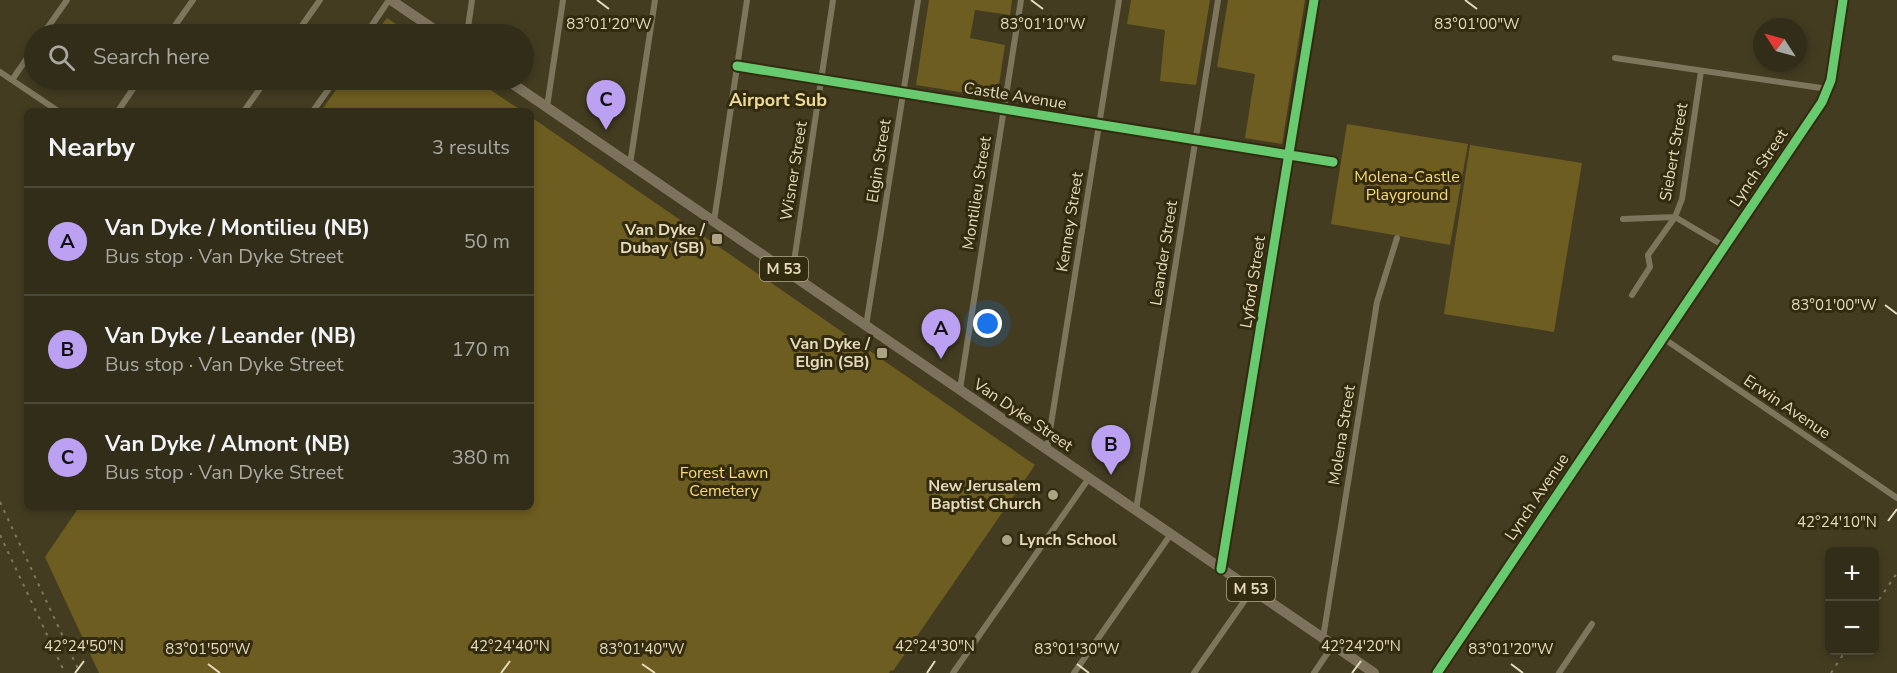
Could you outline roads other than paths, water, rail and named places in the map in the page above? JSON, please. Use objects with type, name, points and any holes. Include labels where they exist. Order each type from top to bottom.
[{"type":"main road","points":[[390,0],[426,24]]},
{"type":"main road","name":"Van Dyke Street","points":[[521,90],[1374,673]]},
{"type":"street","points":[[50,24],[67,0]]},
{"type":"street","points":[[177,24],[193,0]]},
{"type":"street","points":[[303,24],[320,0]]},
{"type":"street","points":[[373,24],[390,0]]},
{"type":"street","points":[[468,24],[472,0]]},
{"type":"street","points":[[546,107],[563,0]]},
{"type":"street","points":[[630,164],[654,0]]},
{"type":"street","points":[[714,221],[747,0]]},
{"type":"street","name":"Wisner Street","points":[[792,274],[833,0]]},
{"type":"street","name":"Elgin Street","points":[[866,326],[918,0]]},
{"type":"street","name":"Montilieu Street","points":[[960,389],[1021,0]]},
{"type":"street","name":"Kenney Street","points":[[1047,449],[1119,0]]},
{"type":"street","name":"Leander Street","points":[[1136,510],[1218,0]]},
{"type":"street","name":"Lyford Street","points":[[1221,568],[1314,0]]},
{"type":"street","name":"Lynch Street","points":[[1663,338],[1822,102],[1828,89],[1843,0]]},
{"type":"street","points":[[1615,58],[1828,89]]},
{"type":"street","points":[[12,80],[24,63]]},
{"type":"street","name":"Castle Avenue","points":[[737,66],[1334,162]]},
{"type":"street","name":"Siebert Street","points":[[1632,295],[1650,267],[1648,255],[1675,217],[1682,199],[1701,70]]},
{"type":"street","points":[[0,72],[24,88]]},
{"type":"street","points":[[27,90],[54,108]]},
{"type":"street","points":[[120,108],[132,90]]},
{"type":"street","points":[[246,108],[259,90]]},
{"type":"street","points":[[315,108],[328,90]]},
{"type":"street","points":[[1623,219],[1675,217],[1724,246]]},
{"type":"street","name":"Molena Street","points":[[1323,638],[1377,302],[1397,238]]},
{"type":"street","name":"Erwin Avenue","points":[[1663,338],[1897,498]]},
{"type":"street","name":"Lynch Avenue","points":[[1437,673],[1663,338]]},
{"type":"street","points":[[953,673],[1089,478]]},
{"type":"street","points":[[1074,673],[1171,534]]},
{"type":"street","points":[[1194,673],[1252,590]]},
{"type":"street","points":[[1559,673],[1592,624]]},
{"type":"street","points":[[1314,673],[1333,645]]},
{"type":"railway","points":[[0,502],[80,673]]},
{"type":"railway","points":[[0,535],[65,673]]},
{"type":"railway","points":[[1878,601],[1897,573]]},
{"type":"railway","points":[[1831,673],[1843,655]]},
{"type":"place","name":"Van Dyke / Almont (NB)","points":[[606,130]]},
{"type":"place","name":"Van Dyke / Dubay (SB)","points":[[717,239]]},
{"type":"place","name":"Van Dyke / Elgin (SB)","points":[[882,353]]},
{"type":"place","name":"Van Dyke / Montilieu (NB)","points":[[941,359]]},
{"type":"place","name":"Van Dyke / Leander (NB)","points":[[1111,475]]},
{"type":"place","name":"New Jerusalem Baptist Church","points":[[1053,495]]},
{"type":"place","name":"Lynch School","points":[[1007,540]]},
{"type":"district","name":"Airport Sub","points":[[778,100]]},
{"type":"park label","name":"Molena-Castle Playground","points":[[1407,186]]},
{"type":"park label","name":"Forest Lawn Cemetery","points":[[724,482]]}]
